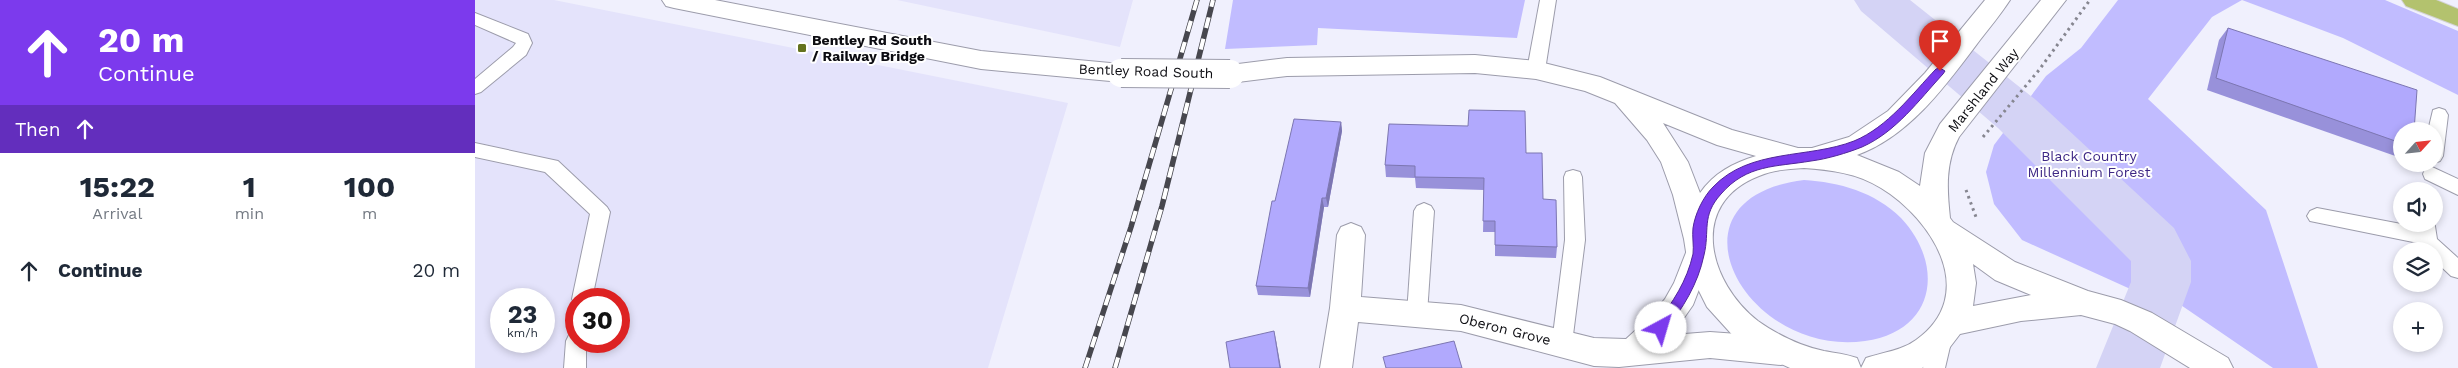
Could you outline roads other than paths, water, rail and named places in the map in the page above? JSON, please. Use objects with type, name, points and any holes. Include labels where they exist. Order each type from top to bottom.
[{"type":"highway","points":[[2414,0],[2458,18]]},
{"type":"street","name":"Bentley Road South","points":[[674,0],[981,60],[1121,73],[1230,74],[1287,67],[1475,64],[1537,70],[1591,83],[1726,138],[1803,157]]},
{"type":"street","points":[[1634,350],[1652,336],[1679,304],[1690,283],[1699,251],[1699,226],[1705,209],[1717,191],[1734,176],[1764,162],[1803,157],[1858,144],[1880,131],[1899,115],[1929,84],[1998,0]]},
{"type":"street","name":"Marshland Way","points":[[1940,224],[1932,176],[1935,160],[1949,131],[2054,0]]},
{"type":"street","name":"Bentley Road South","points":[[1619,94],[1646,120],[1664,143],[1678,167],[1689,201],[1704,273],[1713,293],[1731,316],[1752,334],[1781,351]]},
{"type":"street","points":[[1803,157],[1843,162],[1876,173],[1904,189],[1940,224],[1973,251],[2005,271],[2091,305],[2141,322],[2217,368]]},
{"type":"street","points":[[1940,224],[1959,263],[1962,286],[1962,293],[1947,330]]},
{"type":"street","points":[[1336,368],[1345,308],[1351,235]]},
{"type":"street","points":[[1877,368],[1915,357],[1947,330],[2021,308],[2091,305]]},
{"type":"street","name":"Oberon Grove","points":[[1345,308],[1485,322],[1594,352],[1619,353],[1634,350],[1710,345],[1781,351]]},
{"type":"street","points":[[1781,351],[1830,367]]},
{"type":"lane","points":[[1537,70],[1548,0]]},
{"type":"lane","points":[[475,19],[522,38],[524,43],[520,51],[475,88]]},
{"type":"lane","points":[[2438,122],[2439,115]]},
{"type":"lane","points":[[475,150],[551,166],[599,212],[584,288]]},
{"type":"lane","points":[[2434,172],[2458,188]]},
{"type":"lane","points":[[1562,343],[1576,250],[1576,200],[1573,176]]},
{"type":"lane","points":[[1417,314],[1424,211]]},
{"type":"lane","points":[[2317,216],[2393,226]]},
{"type":"lane","points":[[2426,232],[2427,242],[2458,270]]},
{"type":"lane","points":[[1934,368],[1947,330]]},
{"type":"lane","points":[[575,368],[576,353]]},
{"type":"waterway","points":[[1878,0],[2017,114],[2153,245],[2161,261],[2161,282],[2128,368]]},
{"type":"railway","points":[[1085,368],[1131,227],[1197,0]]},
{"type":"railway","points":[[1115,368],[1162,206],[1213,0]]},
{"type":"place","name":"Bentley Rd South / Railway Bridge","points":[[802,48]]},
{"type":"park label","name":"Black Country Millennium Forest","points":[[2089,164]]}]
